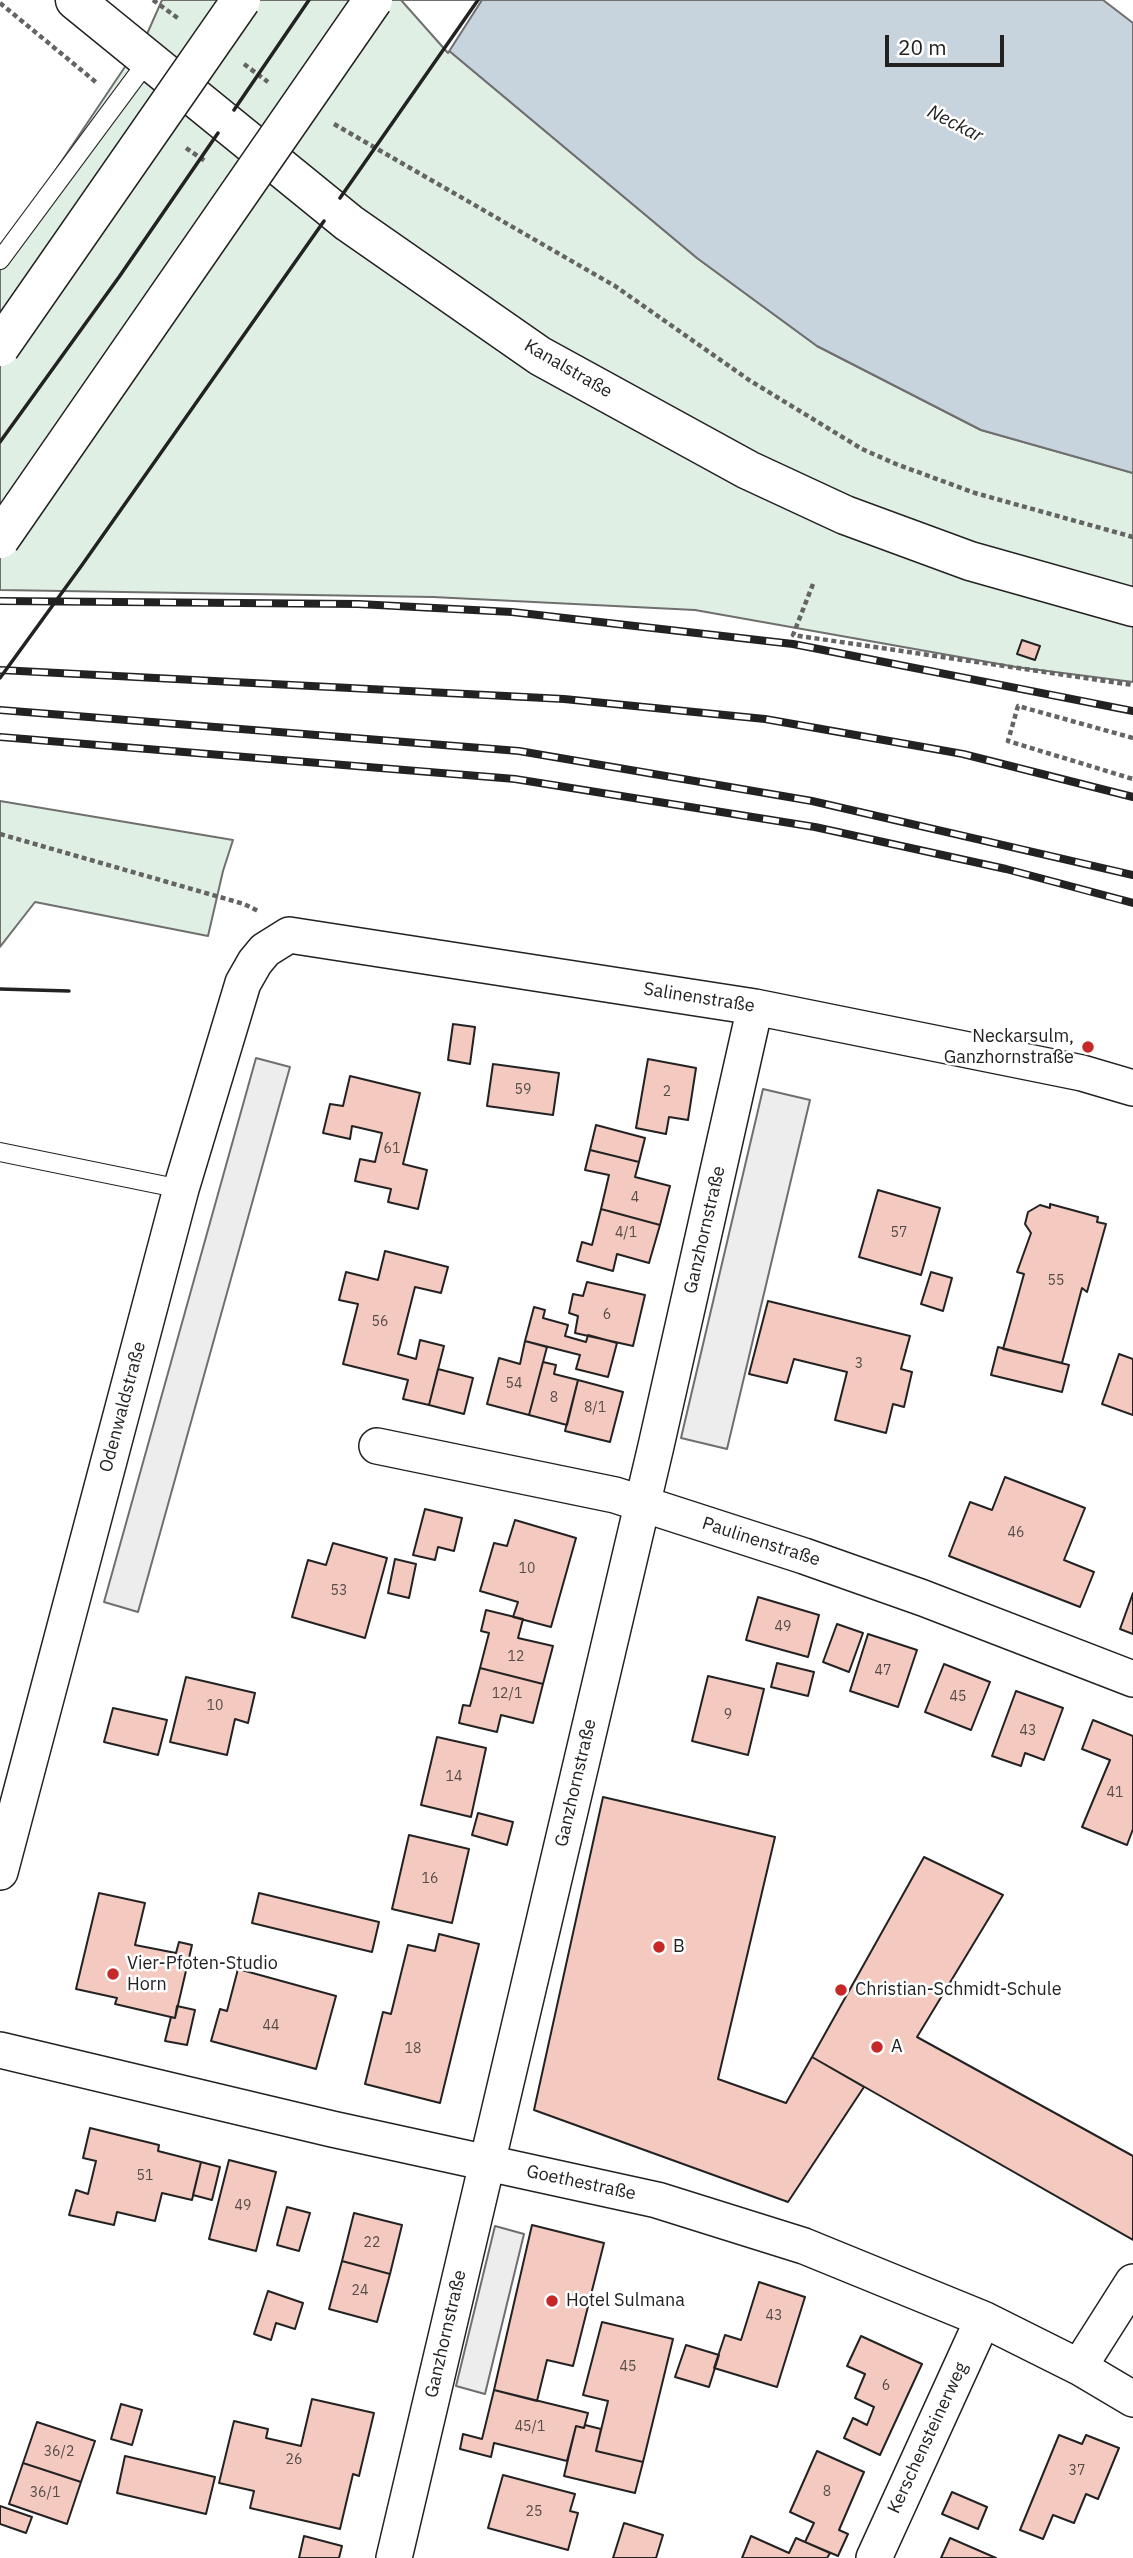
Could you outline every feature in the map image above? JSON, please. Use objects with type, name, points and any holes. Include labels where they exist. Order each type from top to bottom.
[{"type":"main road","name":"Kanalstraße","points":[[75,0],[349,223],[553,362],[748,470],[845,515],[970,561],[1133,607]]},
{"type":"main road","points":[[0,347],[241,0]]},
{"type":"main road","points":[[0,539],[373,0]]},
{"type":"street","name":"Salinenstraße","points":[[277,942],[755,1007],[1082,1073],[1133,1088]]},
{"type":"street","name":"Odenwaldstraße","points":[[0,1872],[181,1189],[243,983],[255,962],[277,942]]},
{"type":"street","name":"Ganzhornstraße","points":[[394,2558],[643,1503],[755,1007]]},
{"type":"street","name":"Paulinenstraße","points":[[377,1446],[615,1494],[923,1598],[1133,1679]]},
{"type":"street","name":"Goethestraße","points":[[0,2050],[331,2129],[671,2204],[804,2246],[983,2319],[1079,2367],[1133,2399]]},
{"type":"street","points":[[1079,2367],[1133,2282]]},
{"type":"street","name":"Kerschensteinerweg","points":[[874,2558],[983,2319]]},
{"type":"lane","points":[[0,260],[149,59]]},
{"type":"lane","points":[[0,1152],[181,1189]]},
{"type":"path","points":[[153,0],[188,25]]},
{"type":"path","points":[[242,63],[274,86]]},
{"type":"path","points":[[330,122],[615,286],[749,380],[862,449],[975,493],[1133,537]]},
{"type":"path","points":[[813,584],[793,635],[1133,685]]},
{"type":"path","points":[[1133,738],[1018,706],[1008,741],[1133,779]]},
{"type":"path","points":[[0,834],[244,904],[273,919],[277,942]]},
{"type":"green space","points":[[162,0],[404,0],[441,44],[697,258],[817,346],[981,430],[1133,473],[1133,682],[1016,667],[695,610],[433,597],[0,590],[0,253],[147,34]]},
{"type":"green space","points":[[0,801],[233,840],[208,936],[35,902],[0,947]]},
{"type":"shaded area","points":[[256,1058],[290,1067],[138,1612],[104,1602]]},
{"type":"shaded area","points":[[763,1089],[810,1100],[727,1449],[681,1438]]},
{"type":"shaded area","points":[[495,2226],[524,2234],[485,2394],[456,2386]]},
{"type":"water","name":"Neckar","points":[[404,0],[1103,0],[1133,23],[1133,473],[981,430],[817,346],[697,258],[441,44]]},
{"type":"pier","points":[[401,0],[482,0],[448,53]]},
{"type":"building","points":[[1022,640],[1040,646],[1035,660],[1017,654]]},
{"type":"building","points":[[453,1024],[475,1027],[470,1064],[448,1060]]},
{"type":"building","points":[[648,1059],[696,1068],[688,1120],[669,1117],[666,1134],[636,1128]]},
{"type":"building","points":[[493,1064],[559,1073],[553,1115],[487,1106]]},
{"type":"building","points":[[350,1076],[420,1093],[403,1164],[427,1170],[418,1209],[388,1202],[391,1189],[355,1181],[360,1159],[375,1162],[382,1133],[352,1126],[350,1139],[323,1133],[330,1104],[343,1106]]},
{"type":"building","points":[[596,1125],[645,1138],[639,1162],[590,1150]]},
{"type":"building","points":[[590,1150],[639,1162],[635,1177],[670,1186],[660,1225],[601,1209],[609,1175],[585,1170]]},
{"type":"building","points":[[878,1190],[940,1208],[921,1275],[859,1257]]},
{"type":"building","points":[[1050,1204],[1098,1217],[1097,1222],[1106,1224],[1087,1292],[1082,1288],[1062,1363],[1003,1349],[1024,1274],[1017,1272],[1031,1233],[1025,1224],[1028,1212],[1040,1205],[1050,1208]]},
{"type":"building","points":[[601,1209],[660,1225],[649,1263],[617,1254],[613,1271],[577,1261],[582,1242],[592,1245]]},
{"type":"building","points":[[385,1251],[448,1267],[441,1293],[415,1287],[398,1354],[416,1359],[420,1340],[444,1346],[429,1405],[403,1399],[408,1380],[343,1364],[358,1304],[339,1300],[346,1272],[378,1280]]},
{"type":"building","points":[[931,1272],[952,1278],[943,1311],[921,1304]]},
{"type":"building","points":[[587,1282],[645,1295],[633,1346],[575,1333],[578,1316],[569,1313],[573,1294],[583,1296]]},
{"type":"building","points":[[768,1301],[910,1336],[901,1369],[912,1372],[904,1407],[893,1404],[886,1433],[835,1420],[847,1372],[794,1359],[787,1383],[749,1374]]},
{"type":"building","points":[[534,1307],[545,1310],[543,1318],[568,1325],[565,1336],[586,1342],[588,1335],[617,1343],[608,1377],[576,1369],[580,1355],[525,1341]]},
{"type":"building","points":[[525,1341],[547,1347],[529,1415],[487,1404],[499,1358],[520,1364]]},
{"type":"building","points":[[998,1347],[1069,1365],[1062,1392],[991,1375]]},
{"type":"building","points":[[1119,1354],[1133,1359],[1133,1415],[1102,1404]]},
{"type":"building","points":[[543,1362],[556,1365],[554,1374],[578,1380],[567,1425],[529,1415]]},
{"type":"building","points":[[438,1369],[473,1378],[464,1414],[429,1405]]},
{"type":"building","points":[[578,1380],[623,1392],[610,1442],[565,1431]]},
{"type":"building","points":[[1005,1477],[1085,1508],[1064,1560],[1094,1572],[1080,1607],[949,1556],[970,1502],[992,1510]]},
{"type":"building","points":[[425,1509],[462,1518],[454,1551],[438,1547],[435,1560],[413,1555]]},
{"type":"building","points":[[515,1520],[576,1538],[551,1627],[513,1617],[518,1602],[480,1591],[494,1543],[507,1546]]},
{"type":"building","points":[[333,1543],[387,1558],[365,1638],[292,1617],[308,1560],[326,1565]]},
{"type":"building","points":[[395,1559],[416,1564],[409,1598],[388,1593]]},
{"type":"building","points":[[1133,1593],[1133,1634],[1120,1629]]},
{"type":"building","points":[[758,1597],[819,1615],[808,1657],[746,1640]]},
{"type":"building","points":[[486,1610],[523,1619],[518,1638],[553,1646],[543,1684],[480,1668],[489,1633],[481,1631]]},
{"type":"building","points":[[837,1624],[863,1633],[849,1672],[823,1662]]},
{"type":"building","points":[[868,1634],[917,1650],[898,1707],[850,1691]]},
{"type":"building","points":[[777,1663],[814,1672],[808,1696],[771,1687]]},
{"type":"building","points":[[944,1664],[990,1682],[971,1730],[925,1712]]},
{"type":"building","points":[[480,1668],[543,1684],[533,1723],[501,1715],[497,1732],[459,1723],[463,1705],[470,1706]]},
{"type":"building","points":[[708,1676],[764,1689],[748,1755],[692,1741]]},
{"type":"building","points":[[186,1677],[255,1693],[248,1723],[235,1719],[227,1755],[170,1742]]},
{"type":"building","points":[[1016,1691],[1063,1708],[1044,1760],[1025,1753],[1021,1766],[992,1756]]},
{"type":"building","points":[[113,1708],[167,1720],[158,1755],[104,1742]]},
{"type":"building","points":[[1093,1720],[1133,1736],[1133,1829],[1127,1845],[1082,1827],[1110,1760],[1082,1749]]},
{"type":"building","points":[[437,1737],[486,1748],[471,1817],[421,1805]]},
{"type":"building","name":"B","points":[[603,1797],[775,1837],[718,2079],[786,2103],[812,2057],[864,2087],[788,2202],[534,2110]]},
{"type":"building","points":[[478,1813],[513,1822],[507,1845],[472,1835]]},
{"type":"building","points":[[409,1835],[469,1849],[452,1923],[392,1909]]},
{"type":"building","name":"A","points":[[924,1857],[1003,1895],[917,2037],[1133,2156],[1133,2240],[812,2057]]},
{"type":"building","points":[[99,1893],[145,1903],[135,1945],[176,1953],[179,1942],[192,1945],[175,2018],[115,2004],[117,1998],[76,1989]]},
{"type":"building","points":[[259,1893],[379,1922],[372,1952],[252,1923]]},
{"type":"building","points":[[439,1934],[479,1944],[440,2103],[365,2084],[383,2012],[391,2014],[408,1945],[435,1951]]},
{"type":"building","points":[[238,1969],[336,1996],[316,2069],[211,2041],[220,2009],[227,2011]]},
{"type":"building","points":[[177,2006],[195,2010],[187,2045],[165,2041],[171,2017],[175,2018]]},
{"type":"building","points":[[90,2128],[159,2145],[158,2151],[201,2162],[192,2200],[162,2193],[155,2221],[117,2212],[114,2225],[69,2215],[76,2190],[88,2194],[96,2161],[83,2158]]},
{"type":"building","points":[[229,2160],[276,2172],[256,2251],[209,2239]]},
{"type":"building","points":[[201,2162],[220,2167],[212,2200],[193,2195]]},
{"type":"building","points":[[287,2207],[310,2213],[299,2251],[277,2245]]},
{"type":"building","points":[[354,2213],[402,2225],[390,2274],[342,2261]]},
{"type":"building","name":"Hotel Sulmana","points":[[532,2225],[604,2243],[573,2366],[547,2360],[537,2401],[494,2390]]},
{"type":"building","points":[[342,2261],[390,2274],[377,2322],[329,2309]]},
{"type":"building","points":[[759,2282],[805,2297],[777,2387],[714,2368],[725,2335],[741,2340]]},
{"type":"building","points":[[268,2291],[303,2303],[295,2329],[276,2323],[271,2340],[254,2334]]},
{"type":"building","points":[[602,2322],[673,2339],[643,2462],[596,2451],[608,2401],[583,2395]]},
{"type":"building","points":[[861,2336],[922,2364],[880,2455],[844,2438],[853,2418],[867,2425],[874,2407],[855,2398],[865,2374],[847,2366]]},
{"type":"building","points":[[686,2345],[719,2355],[709,2387],[675,2377]]},
{"type":"building","points":[[494,2390],[588,2413],[584,2428],[576,2426],[567,2461],[494,2443],[491,2457],[460,2449],[463,2434],[482,2439]]},
{"type":"building","points":[[312,2399],[374,2413],[359,2476],[353,2474],[340,2529],[250,2508],[254,2491],[219,2483],[234,2421],[268,2429],[266,2438],[301,2446]]},
{"type":"building","points":[[121,2404],[142,2410],[132,2445],[111,2439]]},
{"type":"building","points":[[37,2422],[95,2441],[81,2482],[23,2463]]},
{"type":"building","points":[[585,2425],[601,2429],[596,2451],[643,2462],[635,2493],[564,2476],[576,2426],[584,2428]]},
{"type":"building","points":[[1059,2435],[1082,2444],[1086,2435],[1119,2448],[1098,2499],[1086,2494],[1074,2523],[1053,2515],[1043,2539],[1020,2530]]},
{"type":"building","points":[[817,2451],[864,2472],[839,2530],[848,2534],[838,2556],[805,2542],[814,2523],[790,2512]]},
{"type":"building","points":[[125,2456],[215,2477],[206,2514],[117,2493]]},
{"type":"building","points":[[23,2463],[81,2482],[67,2524],[9,2504]]},
{"type":"building","points":[[503,2475],[575,2494],[570,2511],[578,2513],[568,2550],[488,2528]]},
{"type":"building","points":[[952,2492],[987,2507],[978,2529],[942,2514]]},
{"type":"building","points":[[0,2506],[32,2517],[26,2533],[0,2524]]},
{"type":"building","points":[[624,2523],[663,2535],[656,2558],[613,2558]]},
{"type":"building","points":[[304,2536],[342,2546],[339,2558],[299,2558]]},
{"type":"building","points":[[751,2536],[789,2553],[796,2538],[830,2553],[827,2558],[742,2558]]},
{"type":"building","points":[[950,2538],[996,2558],[941,2558]]},
{"type":"railway","points":[[0,601],[358,604],[512,612],[793,644],[1133,711]]},
{"type":"railway","points":[[0,670],[564,699],[765,719],[963,754],[1133,797]]},
{"type":"railway","points":[[0,710],[519,751],[812,801],[1133,875]]},
{"type":"railway","points":[[0,737],[515,779],[815,827],[1006,869],[1133,903]]},
{"type":"wall","points":[[234,110],[309,0]]},
{"type":"wall","points":[[340,198],[478,0]]},
{"type":"wall","points":[[0,442],[119,277],[218,133]]},
{"type":"wall","points":[[0,678],[324,221]]},
{"type":"wall","points":[[0,989],[69,991]]},
{"type":"place","name":"Neckarsulm, Ganzhornstraße","points":[[1088,1047]]},
{"type":"place","name":"B","points":[[659,1947]]},
{"type":"place","name":"Vier-Pfoten-Studio Horn","points":[[113,1974]]},
{"type":"place","name":"Christian-Schmidt-Schule","points":[[841,1990]]},
{"type":"place","name":"A","points":[[877,2047]]},
{"type":"place","name":"Hotel Sulmana","points":[[552,2301]]}]
